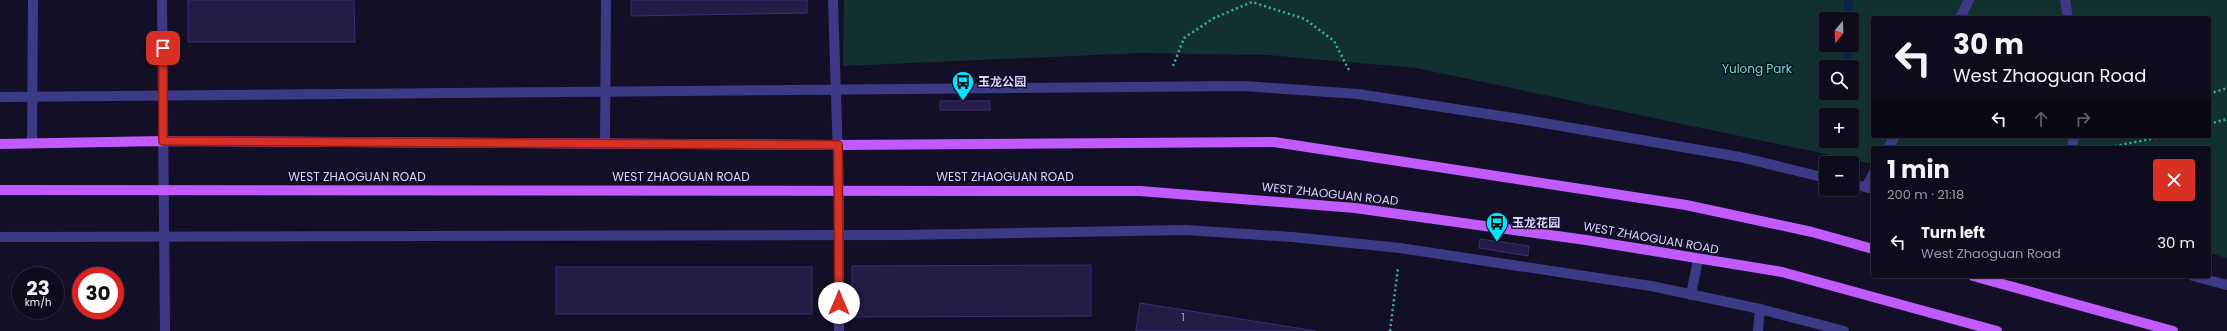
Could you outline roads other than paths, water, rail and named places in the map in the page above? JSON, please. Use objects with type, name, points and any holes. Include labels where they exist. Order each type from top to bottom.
[{"type":"main road","points":[[0,144],[163,141],[838,145],[1274,142],[1686,204],[1812,232],[1871,247]]},
{"type":"main road","name":"WEST ZHAOGUAN ROAD","points":[[0,190],[1140,191],[1339,207],[1586,240],[1782,272],[1997,331]]},
{"type":"main road","points":[[1980,278],[2173,331]]},
{"type":"street","points":[[32,143],[33,0]]},
{"type":"street","points":[[162,0],[165,331]]},
{"type":"street","points":[[605,143],[606,0]]},
{"type":"street","points":[[833,0],[839,190],[839,331]]},
{"type":"street","points":[[1961,16],[1969,0]]},
{"type":"street","points":[[2065,0],[2068,16]]},
{"type":"street","points":[[0,97],[1243,86],[1358,94],[1520,119],[1732,156],[1819,176]]},
{"type":"street","points":[[1859,186],[1869,188]]},
{"type":"street","points":[[0,237],[839,234],[1186,230],[1292,237],[1400,248],[1651,286],[1760,309],[1844,331]]},
{"type":"street","points":[[1692,295],[1698,259]]},
{"type":"street","points":[[2201,278],[2227,285]]},
{"type":"street","points":[[1758,331],[1760,309]]},
{"type":"waterway","points":[[1848,12],[1849,0]]},
{"type":"waterway","points":[[1847,60],[1848,52]]},
{"type":"place","name":"玉龙公园","points":[[963,102]]},
{"type":"place","name":"玉龙花园","points":[[1497,242]]},
{"type":"park label","name":"Yulong Park","points":[[1757,69]]}]
